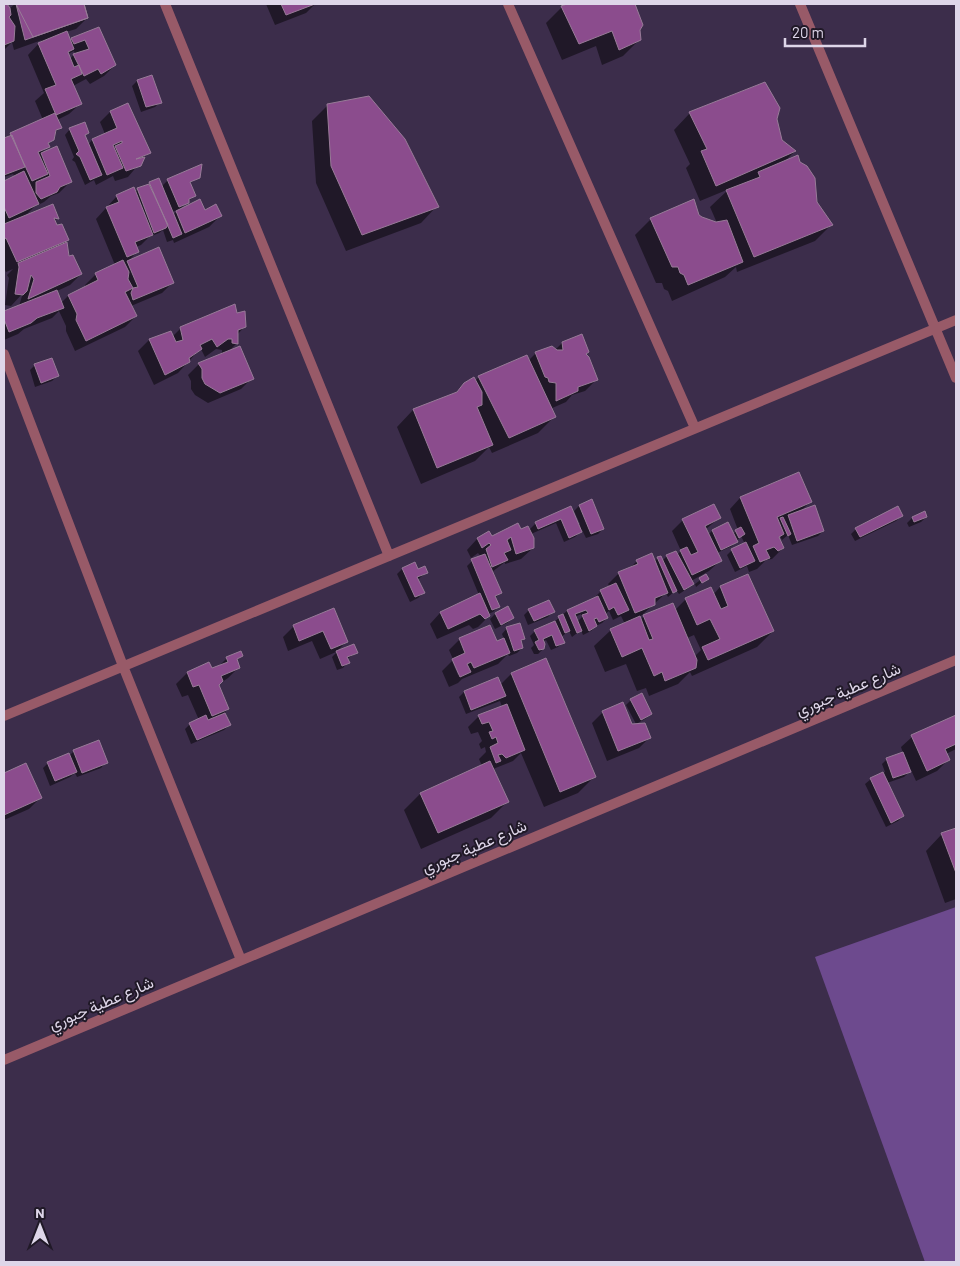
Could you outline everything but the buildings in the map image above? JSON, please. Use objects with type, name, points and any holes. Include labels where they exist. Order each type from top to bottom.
[{"type":"street","points":[[165,4],[389,556]]},
{"type":"street","points":[[508,4],[695,428]]},
{"type":"street","points":[[800,4],[956,378]]},
{"type":"street","points":[[4,716],[956,320]]},
{"type":"street","points":[[4,354],[124,666],[241,960]]},
{"type":"street","name":"شارع عطية جبوري","points":[[4,1060],[956,660]]},
{"type":"shaded area","points":[[956,907],[956,1262],[925,1262],[815,957]]}]
